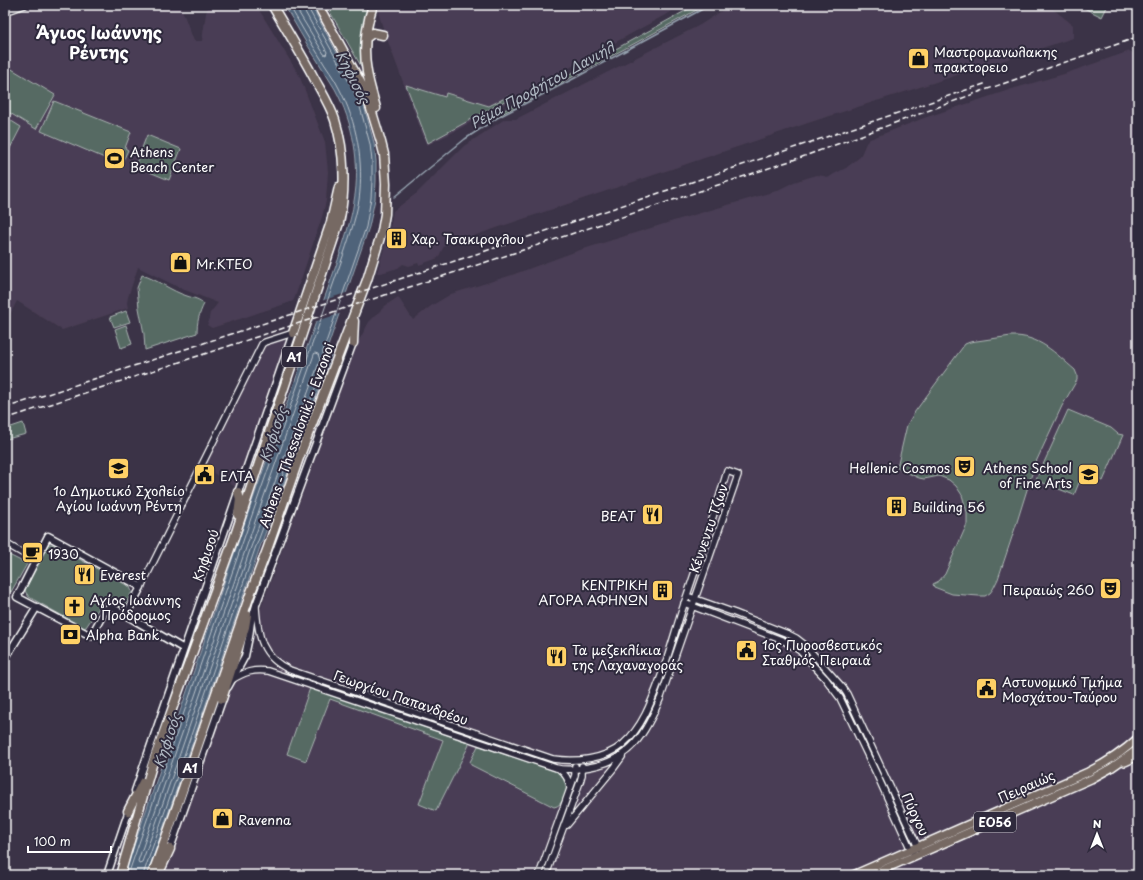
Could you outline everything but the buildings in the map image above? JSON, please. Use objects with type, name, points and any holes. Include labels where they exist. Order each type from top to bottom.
[{"type":"highway","name":"Athens - Thessaloniki - Evzonoi","points":[[120,875],[153,762],[234,538],[339,223],[342,209],[344,174],[340,140],[335,121],[329,105],[272,5]]},
{"type":"highway","name":"Athens - Thessaloniki - Evzonoi","points":[[152,875],[251,592],[268,550],[299,458],[367,280],[382,231],[386,195],[385,169],[384,154],[378,131],[364,89],[318,5]]},
{"type":"highway","points":[[373,5],[368,24],[365,53],[366,71],[376,107],[378,131]]},
{"type":"highway","points":[[366,38],[373,33],[383,35]]},
{"type":"highway","points":[[293,333],[331,222],[340,181],[344,174]]},
{"type":"highway","points":[[353,343],[355,312]]},
{"type":"highway","points":[[234,538],[240,503],[240,496],[238,492]]},
{"type":"highway","points":[[222,699],[245,627],[251,592]]},
{"type":"highway","points":[[128,811],[153,762]]},
{"type":"highway","points":[[158,875],[170,849]]},
{"type":"main road","name":"Κηφισού","points":[[107,875],[293,333]]},
{"type":"main road","points":[[162,875],[222,699],[245,656],[251,622],[256,605],[353,343]]},
{"type":"main road","points":[[126,615],[141,587],[48,536],[17,597],[91,636],[108,608],[112,607],[184,649]]},
{"type":"main road","points":[[5,659],[37,607]]},
{"type":"main road","name":"Πειραιώς","points":[[852,875],[1088,772],[1108,761],[1138,738]]},
{"type":"main road","name":"Πειραιώς","points":[[871,875],[1085,782],[1111,768],[1138,749]]},
{"type":"main road","points":[[1111,768],[1138,756]]},
{"type":"street","points":[[5,12],[25,5]]},
{"type":"street","points":[[141,587],[262,344],[293,333]]},
{"type":"street","name":"Κέννεντυ Τζων","points":[[578,760],[603,754],[620,746],[639,725],[654,696],[727,471],[738,475],[654,714],[641,736],[624,753],[614,760],[606,763],[579,769]]},
{"type":"street","points":[[5,543],[36,561]]},
{"type":"street","name":"Πύργου","points":[[687,596],[788,634],[805,645],[847,694],[918,847],[917,856]]},
{"type":"street","name":"Πύργου","points":[[684,603],[791,645],[799,650],[825,678],[840,698],[911,850],[917,856]]},
{"type":"street","name":"Γεωργίου Παπανδρέου","points":[[256,605],[257,627],[260,638],[270,655],[277,663],[284,667],[553,760],[578,760]]},
{"type":"street","name":"Γεωργίου Παπανδρέου","points":[[232,680],[251,671],[263,670],[274,672],[559,769],[579,769]]},
{"type":"street","points":[[563,829],[614,768],[624,753]]},
{"type":"street","points":[[546,875],[582,775],[579,769],[578,760]]},
{"type":"street","points":[[559,769],[567,777],[570,790]]},
{"type":"street","points":[[539,875],[575,775],[579,769]]},
{"type":"shaded area","points":[[39,5],[180,5],[194,41],[202,41],[206,13],[209,5],[256,5],[299,75],[325,142],[328,172],[326,201],[322,217],[293,301],[212,328],[207,325],[210,313],[218,303],[180,288],[138,267],[128,297],[128,308],[62,330],[17,301],[5,324],[5,17]]},
{"type":"shaded area","points":[[378,5],[683,5],[448,135],[427,145],[383,28],[378,12]]},
{"type":"shaded area","points":[[731,5],[1048,5],[1073,25],[1073,38],[811,122],[461,240],[444,246],[438,258],[419,265],[418,263],[409,266],[403,264],[398,268],[377,273],[393,211],[417,193],[464,146],[505,119],[516,119],[700,25]]},
{"type":"shaded area","points":[[1130,51],[1138,57],[1138,875],[164,875],[229,691],[236,681],[245,676],[254,673],[274,675],[278,659],[262,638],[259,617],[260,611],[355,348],[369,322],[385,306],[398,297],[413,320],[431,306],[451,294],[512,275],[577,251],[776,191],[794,182],[810,177],[817,175],[828,178],[846,168],[860,157],[866,143],[870,139],[924,118],[1012,89],[1064,74]]},
{"type":"shaded area","points":[[281,340],[285,341],[287,344],[237,488],[204,467],[265,346],[267,343]]},
{"type":"green space","points":[[326,5],[371,5],[362,66],[361,66]]},
{"type":"green space","points":[[696,5],[706,5],[496,117],[495,115]]},
{"type":"green space","points":[[1078,5],[1108,5],[1102,17]]},
{"type":"green space","points":[[5,65],[55,95],[36,129],[5,110]]},
{"type":"green space","points":[[406,85],[445,97],[446,93],[489,106],[511,95],[512,97],[428,143]]},
{"type":"green space","points":[[54,101],[131,132],[125,148],[128,150],[121,165],[41,131]]},
{"type":"green space","points":[[5,117],[21,127],[5,158]]},
{"type":"green space","points":[[147,135],[181,149],[169,180],[135,166]]},
{"type":"green space","points":[[142,275],[204,304],[197,325],[197,333],[145,350],[137,288]]},
{"type":"green space","points":[[126,311],[130,322],[114,327],[110,317]]},
{"type":"green space","points":[[126,325],[132,344],[121,348],[115,329]]},
{"type":"green space","points":[[1011,336],[1030,338],[1046,346],[1075,370],[1077,380],[1062,406],[1035,464],[998,579],[993,589],[985,596],[952,594],[934,587],[933,584],[939,581],[945,574],[967,524],[967,512],[962,495],[956,486],[949,480],[939,476],[924,479],[919,478],[897,468],[907,425],[914,413],[965,344]]},
{"type":"green space","points":[[1068,410],[1111,428],[1118,434],[1123,435],[1103,481],[1083,473],[1074,495],[1036,480]]},
{"type":"green space","points":[[23,423],[26,434],[7,439],[5,429]]},
{"type":"green space","points":[[52,544],[130,587],[132,592],[124,607],[122,608],[110,602],[105,602],[101,605],[84,628],[29,597],[25,591],[26,584],[45,546]]},
{"type":"green space","points":[[7,554],[27,564],[11,592],[5,589],[5,558]]},
{"type":"green space","points":[[310,688],[468,742],[469,745],[436,811],[419,804],[443,740],[330,699],[306,761],[287,754]]},
{"type":"green space","points":[[478,746],[558,772],[566,783],[564,798],[560,804],[554,807],[471,765],[470,762]]},
{"type":"water","points":[[284,5],[311,5],[356,88],[364,106],[374,143],[376,161],[375,199],[369,227],[326,352],[331,356],[259,550],[147,875],[124,875],[247,516],[338,260],[353,208],[357,173],[354,144],[347,115],[335,89]]},
{"type":"pier","points":[[349,292],[342,313],[314,322],[321,301]]},
{"type":"waterway","name":"Ρέμα Προφήτου Δανιήλ","points":[[394,197],[465,139],[497,118],[575,78],[710,5]]},
{"type":"railway","points":[[5,419],[523,250],[802,157],[979,92],[1138,37]]},
{"type":"railway","points":[[5,408],[519,240],[987,83]]},
{"type":"place","name":"Μαστρομανωλακης πρακτορειο","points":[[918,58]]},
{"type":"place","name":"Athens Beach Center","points":[[114,158]]},
{"type":"place","name":"Χαρ. Τσακιρογλου","points":[[397,238]]},
{"type":"place","name":"Mr.KTEO","points":[[180,263]]},
{"type":"place","name":"Hellenic Cosmos","points":[[965,467]]},
{"type":"place","name":"1ο Δημοτικό Σχολείο Αγίου Ιωάννη Ρέντη","points":[[119,468]]},
{"type":"place","name":"Athens School of Fine Arts","points":[[1088,474]]},
{"type":"place","name":"ΕΛΤΑ","points":[[205,475]]},
{"type":"place","name":"Building 56","points":[[896,506]]},
{"type":"place","name":"ΒΕΑΤ","points":[[652,515]]},
{"type":"place","name":"1930","points":[[32,553]]},
{"type":"place","name":"Everest","points":[[84,574]]},
{"type":"place","name":"Πειραιώς 260","points":[[1110,589]]},
{"type":"place","name":"ΚΕΝΤΡΙΚΗ ΑΓΟΡΑ ΑΦΗΝΩΝ","points":[[663,591]]},
{"type":"place","name":"Αγίος Ιωάννης ο Πρόδρομος","points":[[75,606]]},
{"type":"place","name":"Alpha Bank","points":[[70,634]]},
{"type":"place","name":"1ος Πυροσβεστικός Σταθμός Πειραιά","points":[[746,651]]},
{"type":"place","name":"Τα μεζεκλίκια της Λαχαναγοράς","points":[[556,656]]},
{"type":"place","name":"Αστυνομικό Τμήμα Μοσχάτου-Ταύρου","points":[[987,688]]},
{"type":"place","name":"Ravenna","points":[[222,819]]},
{"type":"district","name":"Άγιος Ιωάννης Ρέντης","points":[[99,42]]},
{"type":"water label","name":"Κηφισός","points":[[353,77]]},
{"type":"water label","name":"Κηφισός","points":[[273,434]]},
{"type":"water label","name":"Κηφισός","points":[[167,740]]}]
